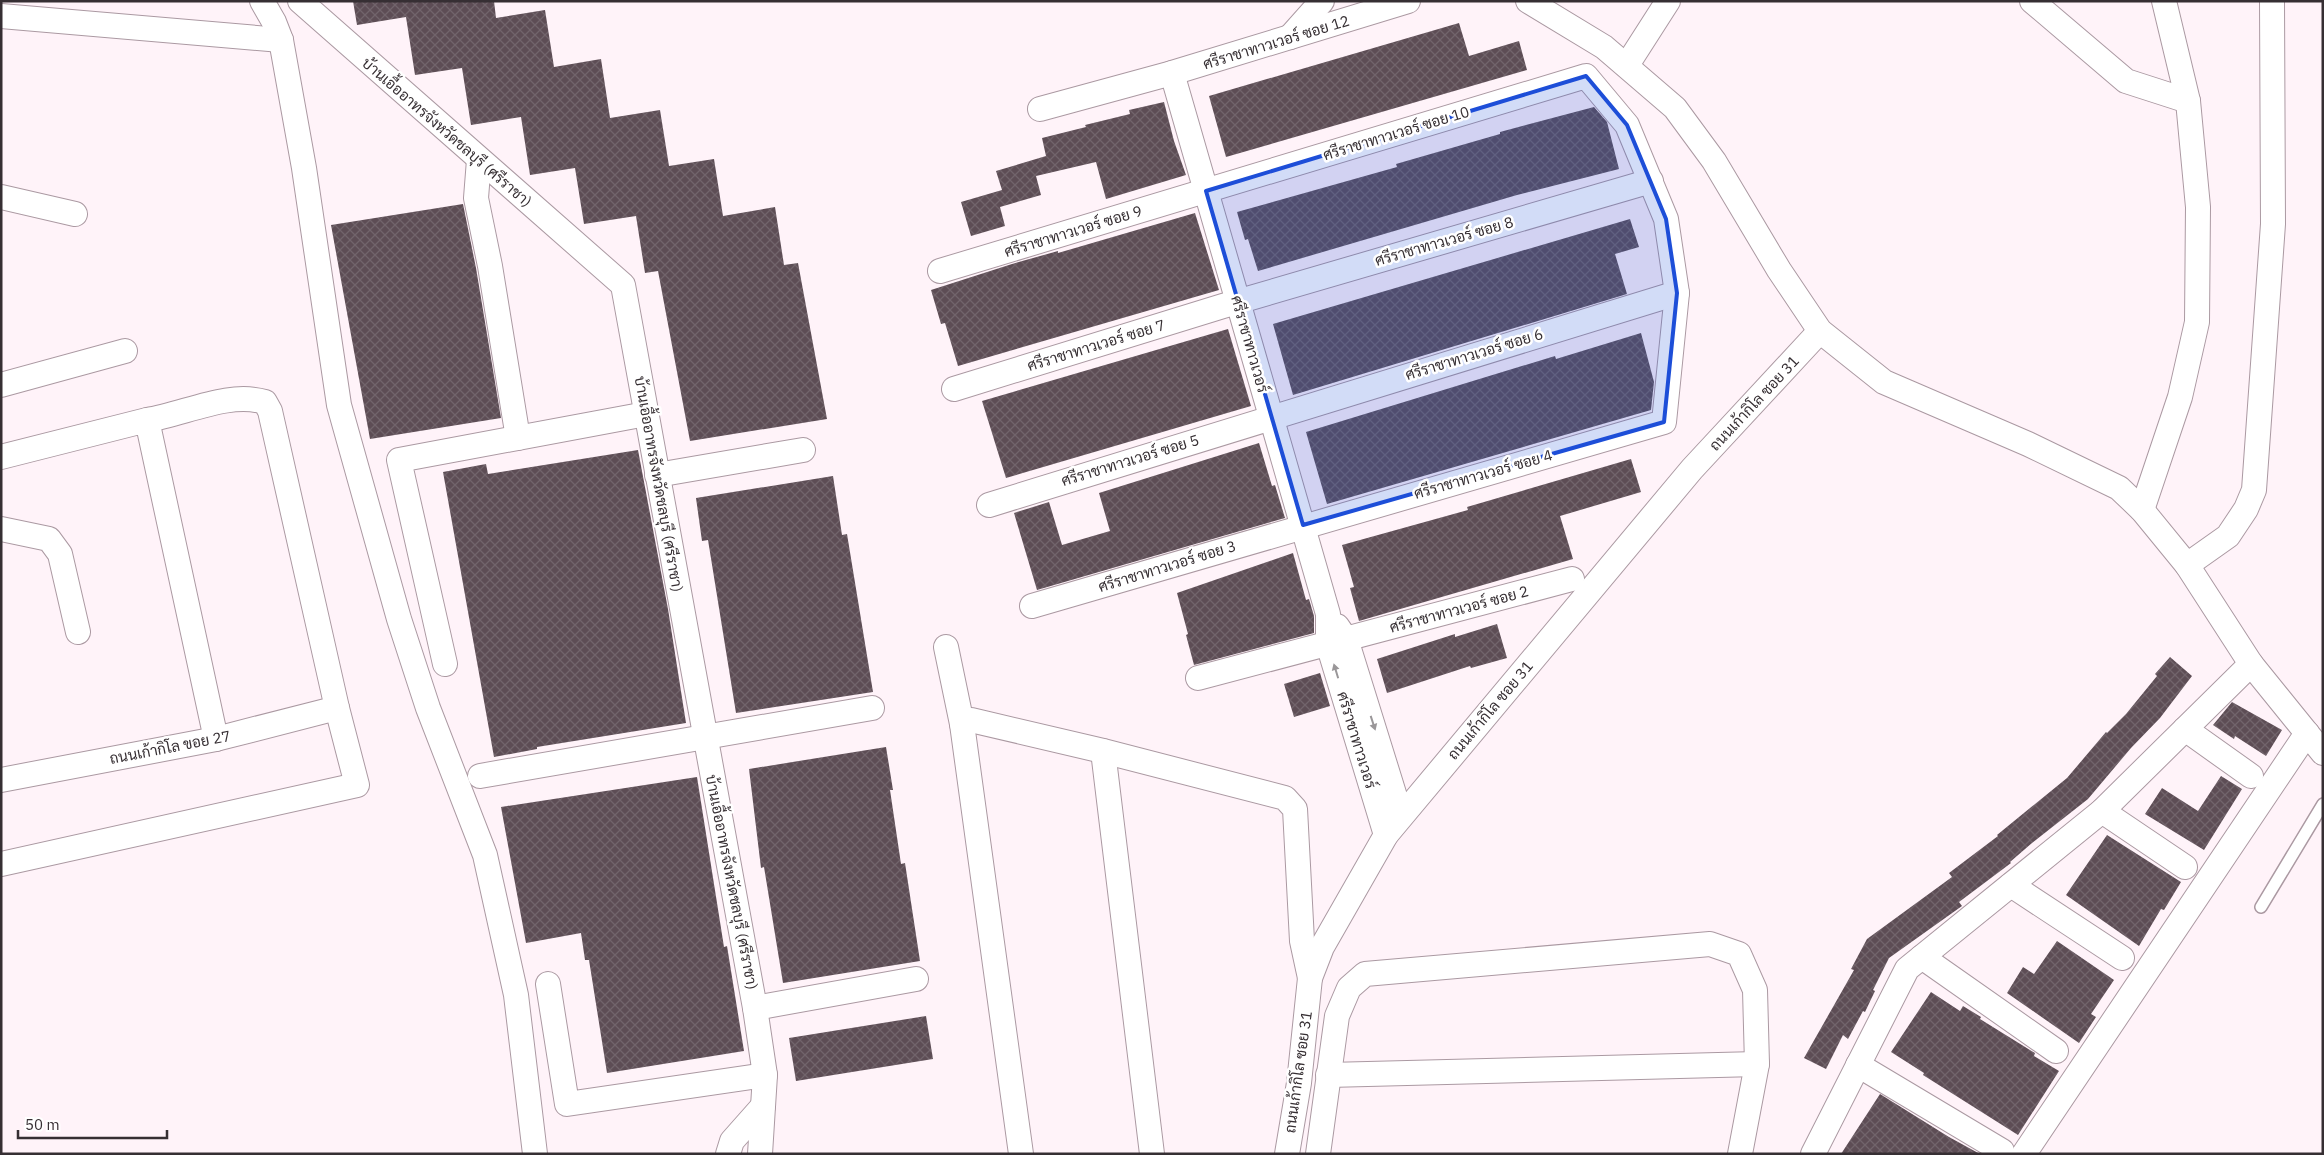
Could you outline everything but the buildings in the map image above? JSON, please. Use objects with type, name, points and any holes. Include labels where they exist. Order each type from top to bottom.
[{"type":"street","points":[[262,1],[274,22],[281,40],[304,168],[339,405],[402,628],[428,708],[485,855],[516,995],[535,1154]]},
{"type":"street","name":"บ้านเอื้ออาทรจังหวัดชลบุรี (ศรีราชา)","points":[[300,1],[623,286],[755,1008],[765,1075],[760,1154]]},
{"type":"street","points":[[1289,38],[1322,1]]},
{"type":"street","name":"ศรีราชาทาวเวอร์ ซอย 12","points":[[1040,109],[1172,73],[1408,1]]},
{"type":"street","points":[[1528,1],[1604,47],[1675,108],[1714,161],[1779,270],[1820,331],[1884,382],[2028,444],[2119,488],[2142,510],[2187,565],[2252,664],[2323,754]]},
{"type":"street","points":[[1627,65],[1668,1]]},
{"type":"street","points":[[2032,1],[2126,81],[2188,101]]},
{"type":"street","points":[[2142,510],[2180,397],[2197,322],[2198,207],[2188,101],[2164,1]]},
{"type":"street","points":[[2187,565],[2228,536],[2246,509],[2254,490],[2274,224],[2272,1]]},
{"type":"street","points":[[1,16],[281,40]]},
{"type":"street","name":"ศรีราชาทาวเวอร์","points":[[1172,73],[1328,614],[1401,816]]},
{"type":"street","name":"ศรีราชาทาวเวอร์ ซอย 10","points":[[1206,191],[1586,76],[1627,124],[1651,181]]},
{"type":"street","points":[[479,160],[476,198],[490,266],[518,438]]},
{"type":"street","points":[[1651,181],[1666,219],[1677,293]]},
{"type":"street","name":"ศรีราชาทาวเวอร์ ซอย 8","points":[[1238,302],[1651,181]]},
{"type":"street","name":"ศรีราชาทาวเวอร์ ซอย 9","points":[[940,271],[1206,191]]},
{"type":"street","points":[[1,196],[75,214]]},
{"type":"street","name":"ศรีราชาทาวเวอร์ ซอย 6","points":[[1271,416],[1677,293]]},
{"type":"street","name":"ศรีราชาทาวเวอร์ ซอย 4","points":[[1303,526],[1664,422],[1677,293]]},
{"type":"street","name":"ศรีราชาทาวเวอร์ ซอย 7","points":[[954,389],[1238,302]]},
{"type":"street","name":"ถนนเก้ากิโล ซอย 31","points":[[1287,1154],[1299,1083],[1310,978],[1322,947],[1386,835],[1692,469],[1820,331]]},
{"type":"street","points":[[1,384],[125,351]]},
{"type":"street","points":[[1,457],[232,400],[250,398],[265,402],[270,411],[337,708],[358,785],[1,864]]},
{"type":"street","points":[[445,664],[399,460],[646,414]]},
{"type":"street","name":"ศรีราชาทาวเวอร์ ซอย 5","points":[[989,505],[1271,416]]},
{"type":"street","points":[[147,420],[216,739]]},
{"type":"street","points":[[657,475],[803,450]]},
{"type":"street","name":"ศรีราชาทาวเวอร์ ซอย 3","points":[[1032,606],[1303,526]]},
{"type":"street","points":[[1,530],[49,539],[60,554],[78,632]]},
{"type":"street","name":"ศรีราชาทาวเวอร์ ซอย 2","points":[[1198,678],[1572,579]]},
{"type":"street","name":"ศรีราชาทาวเวอร์","points":[[1337,641],[1386,835]]},
{"type":"street","points":[[946,647],[962,724],[1021,1154]]},
{"type":"street","points":[[1813,1154],[1907,969],[2102,811],[2252,664]]},
{"type":"street","name":"ถนนเก้ากิโล ขอย 27","points":[[1,780],[216,739],[337,708]]},
{"type":"street","points":[[480,776],[872,708]]},
{"type":"street","points":[[962,724],[966,720],[970,720],[1103,751],[1285,798],[1295,809],[1302,942],[1310,978]]},
{"type":"street","points":[[2186,729],[2251,776]]},
{"type":"street","points":[[1858,1065],[2013,1152],[2307,733]]},
{"type":"street","points":[[1103,751],[1152,1154]]},
{"type":"street","points":[[2102,811],[2186,867]]},
{"type":"street","points":[[2011,885],[2122,958]]},
{"type":"street","points":[[1318,1154],[1337,1016],[1349,988],[1366,974],[1710,944],[1739,954],[1755,990],[1757,1064],[1740,1154]]},
{"type":"street","points":[[1922,957],[2056,1051]]},
{"type":"street","points":[[755,1008],[916,979]]},
{"type":"street","points":[[548,984],[567,1104],[765,1075]]},
{"type":"street","points":[[1328,1075],[1757,1064]]},
{"type":"street","points":[[728,1154],[732,1141],[763,1106]]},
{"type":"lane","points":[[2261,907],[2323,804]]},
{"type":"highlighted area","points":[[1586,76],[1627,125],[1651,181],[1666,219],[1677,293],[1664,422],[1303,525],[1206,191]]}]
